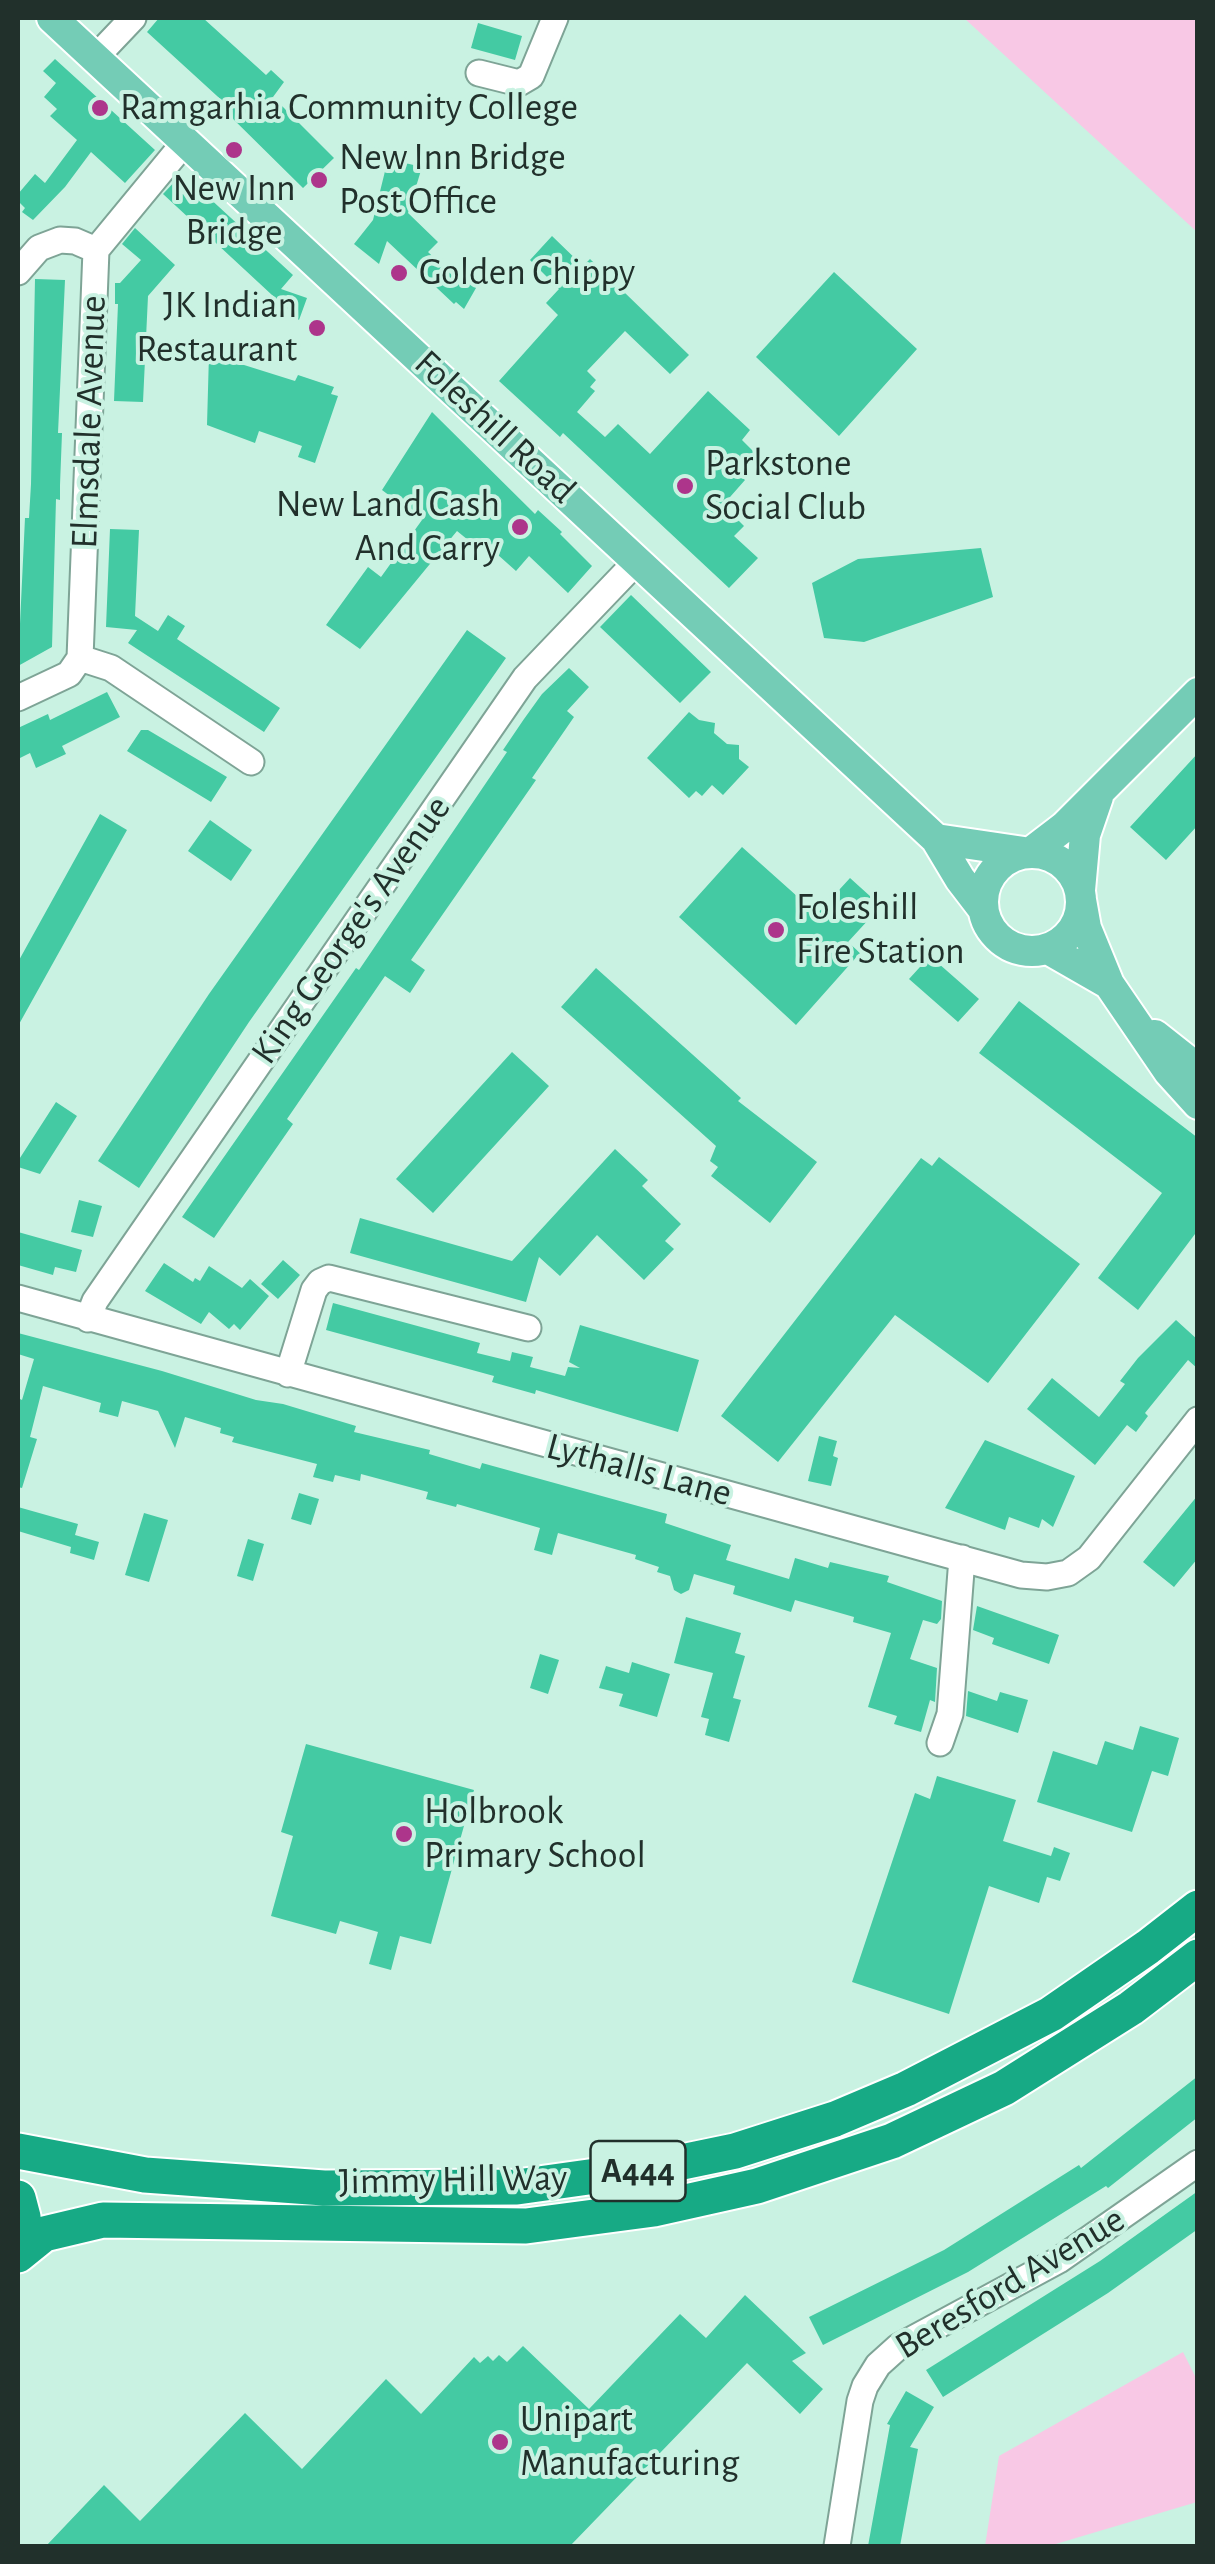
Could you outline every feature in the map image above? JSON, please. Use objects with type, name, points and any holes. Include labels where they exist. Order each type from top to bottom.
[{"type":"highway","name":"Jimmy Hill Way","points":[[18,2151],[145,2175],[324,2188],[517,2186],[669,2165],[734,2151],[835,2119],[922,2081],[1050,2014],[1198,1908]]},
{"type":"highway","name":"Jimmy Hill Way","points":[[18,2254],[44,2234],[103,2220],[526,2226],[654,2209],[757,2186],[892,2141],[1004,2088],[1132,2008],[1198,1957]]},
{"type":"highway","points":[[18,2198],[23,2217],[18,2254]]},
{"type":"main road","name":"Foleshill Road","points":[[52,18],[936,839],[960,880],[983,908]]},
{"type":"main road","points":[[1101,790],[1085,835],[1077,924],[1066,938],[1048,949],[1016,949],[990,930],[983,908],[988,880],[1000,864],[1028,853],[1064,827],[1101,790],[1198,693]]},
{"type":"main road","points":[[936,839],[1055,858],[1066,866],[1080,893],[1086,928],[1110,984],[1168,1072],[1198,1104]]},
{"type":"main road","points":[[1048,949],[1110,984]]},
{"type":"main road","points":[[1137,1021],[1198,1069]]},
{"type":"street","points":[[95,58],[133,18]]},
{"type":"street","points":[[479,73],[519,83],[531,76],[555,18]]},
{"type":"street","name":"Elmsdale Avenue","points":[[80,658],[96,250],[185,142]]},
{"type":"street","points":[[18,272],[39,248],[60,240],[75,241],[96,250]]},
{"type":"street","name":"King George's Avenue","points":[[88,1319],[115,1272],[525,678],[638,560]]},
{"type":"street","points":[[18,698],[69,674],[80,658],[111,668],[251,762]]},
{"type":"street","points":[[288,1374],[314,1290],[329,1278],[528,1328]]},
{"type":"street","name":"Lythalls Lane","points":[[18,1298],[1021,1575],[1046,1577],[1068,1573],[1089,1558],[1198,1420]]},
{"type":"street","points":[[940,1743],[950,1714],[962,1558]]},
{"type":"street","name":"Beresford Avenue","points":[[837,2546],[860,2401],[878,2365],[898,2346],[1059,2260],[1198,2163]]},
{"type":"shaded area","points":[[964,18],[1197,19],[1197,232]]},
{"type":"shaded area","points":[[1183,2352],[1197,2380],[1197,2502],[1049,2546],[985,2546],[999,2456]]},
{"type":"building","points":[[159,18],[203,18],[266,75],[271,70],[284,82],[273,97],[334,158],[303,188],[224,110],[228,106],[147,32]]},
{"type":"building","points":[[478,23],[522,36],[515,60],[471,48]]},
{"type":"building","points":[[55,59],[155,150],[125,183],[91,152],[33,220],[22,212],[25,208],[18,201],[18,194],[35,174],[45,183],[77,140],[50,116],[57,109],[44,97],[56,83],[43,71]]},
{"type":"building","points":[[388,159],[422,167],[408,213],[438,242],[428,252],[455,278],[462,270],[475,282],[476,288],[464,309],[387,241],[379,264],[354,244],[373,220]]},
{"type":"building","points":[[178,178],[202,200],[206,195],[293,275],[281,289],[307,298],[299,320],[163,194]]},
{"type":"building","points":[[135,228],[175,265],[148,296],[143,402],[114,401],[118,304],[115,283],[120,283],[141,260],[122,244]]},
{"type":"building","points":[[552,236],[583,266],[590,259],[689,355],[670,374],[625,331],[587,371],[596,380],[590,387],[595,391],[577,412],[605,437],[618,424],[650,454],[708,391],[750,430],[742,440],[754,452],[735,471],[745,480],[723,505],[744,526],[734,536],[758,558],[729,588],[563,433],[560,437],[499,381],[558,315],[546,303],[559,289],[530,260]]},
{"type":"building","points":[[834,272],[917,349],[839,436],[756,357]]},
{"type":"building","points":[[35,279],[65,280],[58,433],[62,433],[60,500],[56,499],[52,647],[18,666],[25,518],[29,518],[31,484]]},
{"type":"building","points":[[209,354],[295,381],[298,375],[334,387],[331,394],[338,396],[315,463],[298,457],[302,446],[259,431],[255,443],[207,425]]},
{"type":"building","points":[[432,412],[535,514],[538,510],[562,532],[592,566],[568,593],[529,556],[516,571],[479,538],[473,544],[457,531],[360,649],[326,625],[368,567],[381,577],[422,520],[382,490]]},
{"type":"building","points":[[110,529],[139,530],[135,616],[158,631],[168,615],[185,626],[177,639],[280,708],[264,732],[128,643],[137,630],[106,627]]},
{"type":"building","points":[[981,548],[993,597],[864,642],[824,638],[812,583],[858,559]]},
{"type":"building","points":[[631,595],[711,672],[680,703],[600,627]]},
{"type":"building","points":[[467,630],[506,658],[249,1022],[139,1188],[98,1161],[209,994]]},
{"type":"building","points":[[569,668],[589,687],[567,711],[574,717],[532,778],[536,780],[411,960],[425,970],[410,993],[385,976],[287,1119],[293,1124],[214,1238],[182,1217],[356,968],[359,970],[507,752],[503,750],[524,719],[542,694]]},
{"type":"building","points":[[107,692],[120,717],[62,746],[66,754],[36,768],[30,753],[18,759],[18,728],[48,714],[50,720]]},
{"type":"building","points":[[689,712],[699,720],[715,723],[714,733],[727,744],[739,745],[739,759],[749,767],[723,795],[712,785],[702,796],[696,791],[689,798],[647,758]]},
{"type":"building","points":[[141,730],[148,730],[227,777],[211,802],[127,751]]},
{"type":"building","points":[[1198,753],[1198,825],[1166,860],[1130,827]]},
{"type":"building","points":[[100,814],[127,830],[18,1026],[18,962]]},
{"type":"building","points":[[210,820],[252,850],[231,881],[188,851]]},
{"type":"building","name":"Foleshill Fire Station","points":[[742,847],[817,914],[850,878],[881,906],[848,942],[860,953],[796,1025],[679,917]]},
{"type":"building","points":[[930,956],[979,999],[958,1022],[909,979]]},
{"type":"building","points":[[596,968],[741,1098],[738,1101],[817,1162],[770,1223],[711,1176],[718,1167],[710,1161],[716,1146],[561,1007]]},
{"type":"building","points":[[1019,1001],[1198,1138],[1198,1230],[1138,1310],[1098,1278],[1162,1193],[979,1053]]},
{"type":"building","points":[[512,1052],[549,1086],[433,1213],[396,1179]]},
{"type":"building","points":[[56,1102],[77,1116],[40,1174],[18,1167],[18,1161]]},
{"type":"building","points":[[615,1149],[648,1180],[642,1186],[681,1224],[665,1241],[674,1249],[644,1280],[597,1235],[560,1276],[539,1257],[526,1302],[350,1253],[360,1218],[512,1261]]},
{"type":"building","points":[[939,1157],[1080,1264],[988,1383],[895,1315],[778,1462],[721,1416],[921,1158],[932,1166]]},
{"type":"building","points":[[79,1200],[102,1206],[93,1237],[71,1232]]},
{"type":"building","points":[[18,1232],[82,1250],[76,1272],[55,1267],[53,1275],[18,1265]]},
{"type":"building","points":[[283,1260],[300,1275],[278,1299],[261,1284]]},
{"type":"building","points":[[164,1263],[193,1282],[195,1278],[200,1281],[209,1266],[242,1288],[250,1279],[269,1296],[240,1330],[234,1324],[229,1329],[209,1312],[201,1324],[145,1291]]},
{"type":"building","points":[[333,1303],[480,1343],[477,1353],[510,1361],[512,1352],[533,1357],[530,1367],[565,1376],[568,1367],[580,1368],[569,1362],[580,1325],[699,1360],[678,1432],[536,1390],[535,1394],[492,1382],[494,1376],[326,1330]]},
{"type":"building","points":[[1176,1320],[1198,1340],[1198,1369],[1188,1360],[1145,1413],[1148,1416],[1136,1432],[1127,1425],[1095,1465],[1027,1409],[1052,1378],[1099,1417],[1125,1384],[1120,1381],[1138,1358]]},
{"type":"building","points":[[18,1333],[256,1400],[283,1404],[356,1426],[354,1432],[430,1450],[429,1454],[480,1469],[482,1463],[667,1514],[665,1523],[731,1545],[726,1560],[789,1579],[795,1558],[828,1568],[830,1562],[889,1576],[887,1582],[942,1601],[941,1619],[937,1624],[923,1620],[910,1659],[937,1668],[935,1702],[930,1700],[921,1732],[894,1724],[897,1716],[868,1707],[891,1633],[853,1622],[854,1617],[795,1600],[791,1612],[733,1594],[735,1586],[694,1574],[689,1590],[681,1594],[674,1590],[670,1576],[657,1572],[659,1567],[635,1559],[636,1555],[558,1533],[552,1555],[534,1550],[540,1528],[426,1499],[428,1492],[361,1474],[360,1481],[335,1475],[333,1482],[313,1477],[317,1464],[232,1442],[234,1437],[220,1433],[221,1428],[185,1417],[175,1448],[158,1411],[122,1401],[118,1417],[99,1412],[101,1403],[43,1386],[30,1437],[37,1439],[22,1488],[18,1487],[18,1398],[22,1400],[34,1359],[18,1354]]},
{"type":"building","points":[[819,1436],[837,1441],[833,1456],[838,1458],[831,1486],[808,1481]]},
{"type":"building","points":[[985,1440],[1075,1476],[1053,1527],[1042,1519],[1039,1528],[1009,1517],[1005,1530],[945,1508]]},
{"type":"building","points":[[299,1493],[319,1499],[311,1525],[291,1519]]},
{"type":"building","points":[[1198,1495],[1198,1558],[1174,1587],[1143,1562]]},
{"type":"building","points":[[18,1507],[78,1524],[75,1535],[99,1542],[94,1560],[70,1553],[71,1547],[18,1531]]},
{"type":"building","points":[[144,1513],[168,1520],[149,1582],[125,1575]]},
{"type":"building","points":[[248,1539],[264,1544],[253,1581],[237,1576]]},
{"type":"building","points":[[977,1606],[1059,1635],[1049,1664],[992,1644],[994,1638],[973,1630]]},
{"type":"building","points":[[686,1617],[741,1633],[735,1653],[745,1656],[733,1698],[741,1700],[729,1742],[705,1735],[709,1719],[701,1717],[713,1673],[674,1663]]},
{"type":"building","points":[[540,1654],[559,1660],[548,1694],[530,1688]]},
{"type":"building","points":[[632,1662],[670,1674],[657,1717],[619,1706],[623,1694],[599,1688],[606,1666],[629,1673]]},
{"type":"building","points":[[968,1691],[997,1701],[1000,1692],[1028,1700],[1018,1733],[966,1716]]},
{"type":"building","points":[[1140,1726],[1179,1738],[1168,1776],[1152,1771],[1132,1832],[1037,1802],[1053,1751],[1097,1765],[1105,1741],[1133,1750]]},
{"type":"building","points":[[306,1744],[474,1790],[431,1944],[400,1936],[391,1970],[369,1964],[378,1932],[340,1921],[336,1934],[271,1916],[293,1836],[281,1832]]},
{"type":"building","points":[[937,1776],[1016,1800],[1003,1841],[1051,1856],[1054,1847],[1070,1853],[1060,1881],[1047,1877],[1039,1903],[989,1886],[949,2014],[852,1982],[915,1793],[930,1799]]},
{"type":"building","points":[[1198,2076],[1198,2117],[1108,2188],[968,2272],[823,2345],[809,2317],[944,2250],[1079,2165],[1081,2168]]},
{"type":"building","points":[[1198,2191],[1198,2229],[1108,2293],[943,2397],[926,2370],[1100,2261]]},
{"type":"building","name":"Unipart Manufacturing","points":[[745,2295],[806,2353],[792,2361],[823,2389],[800,2414],[747,2363],[570,2546],[46,2546],[104,2485],[140,2521],[245,2413],[302,2469],[386,2379],[421,2414],[474,2357],[480,2363],[488,2356],[493,2361],[499,2355],[507,2362],[523,2346],[589,2409],[680,2314],[706,2338]]},
{"type":"building","points":[[906,2391],[934,2407],[910,2447],[918,2449],[900,2546],[868,2546],[890,2425],[887,2424]]},
{"type":"place","name":"Ramgarhia Community College","points":[[100,108]]},
{"type":"place","name":"New Inn Bridge","points":[[234,150]]},
{"type":"place","name":"New Inn Bridge Post Office","points":[[319,180]]},
{"type":"place","name":"Golden Chippy","points":[[399,273]]},
{"type":"place","name":"JK Indian Restaurant","points":[[317,328]]},
{"type":"place","name":"Parkstone Social Club","points":[[685,486]]},
{"type":"place","name":"New Land Cash And Carry","points":[[520,527]]},
{"type":"place","name":"Foleshill Fire Station","points":[[776,930]]},
{"type":"place","name":"Holbrook Primary School","points":[[404,1834]]},
{"type":"place","name":"Unipart Manufacturing","points":[[500,2442]]}]
